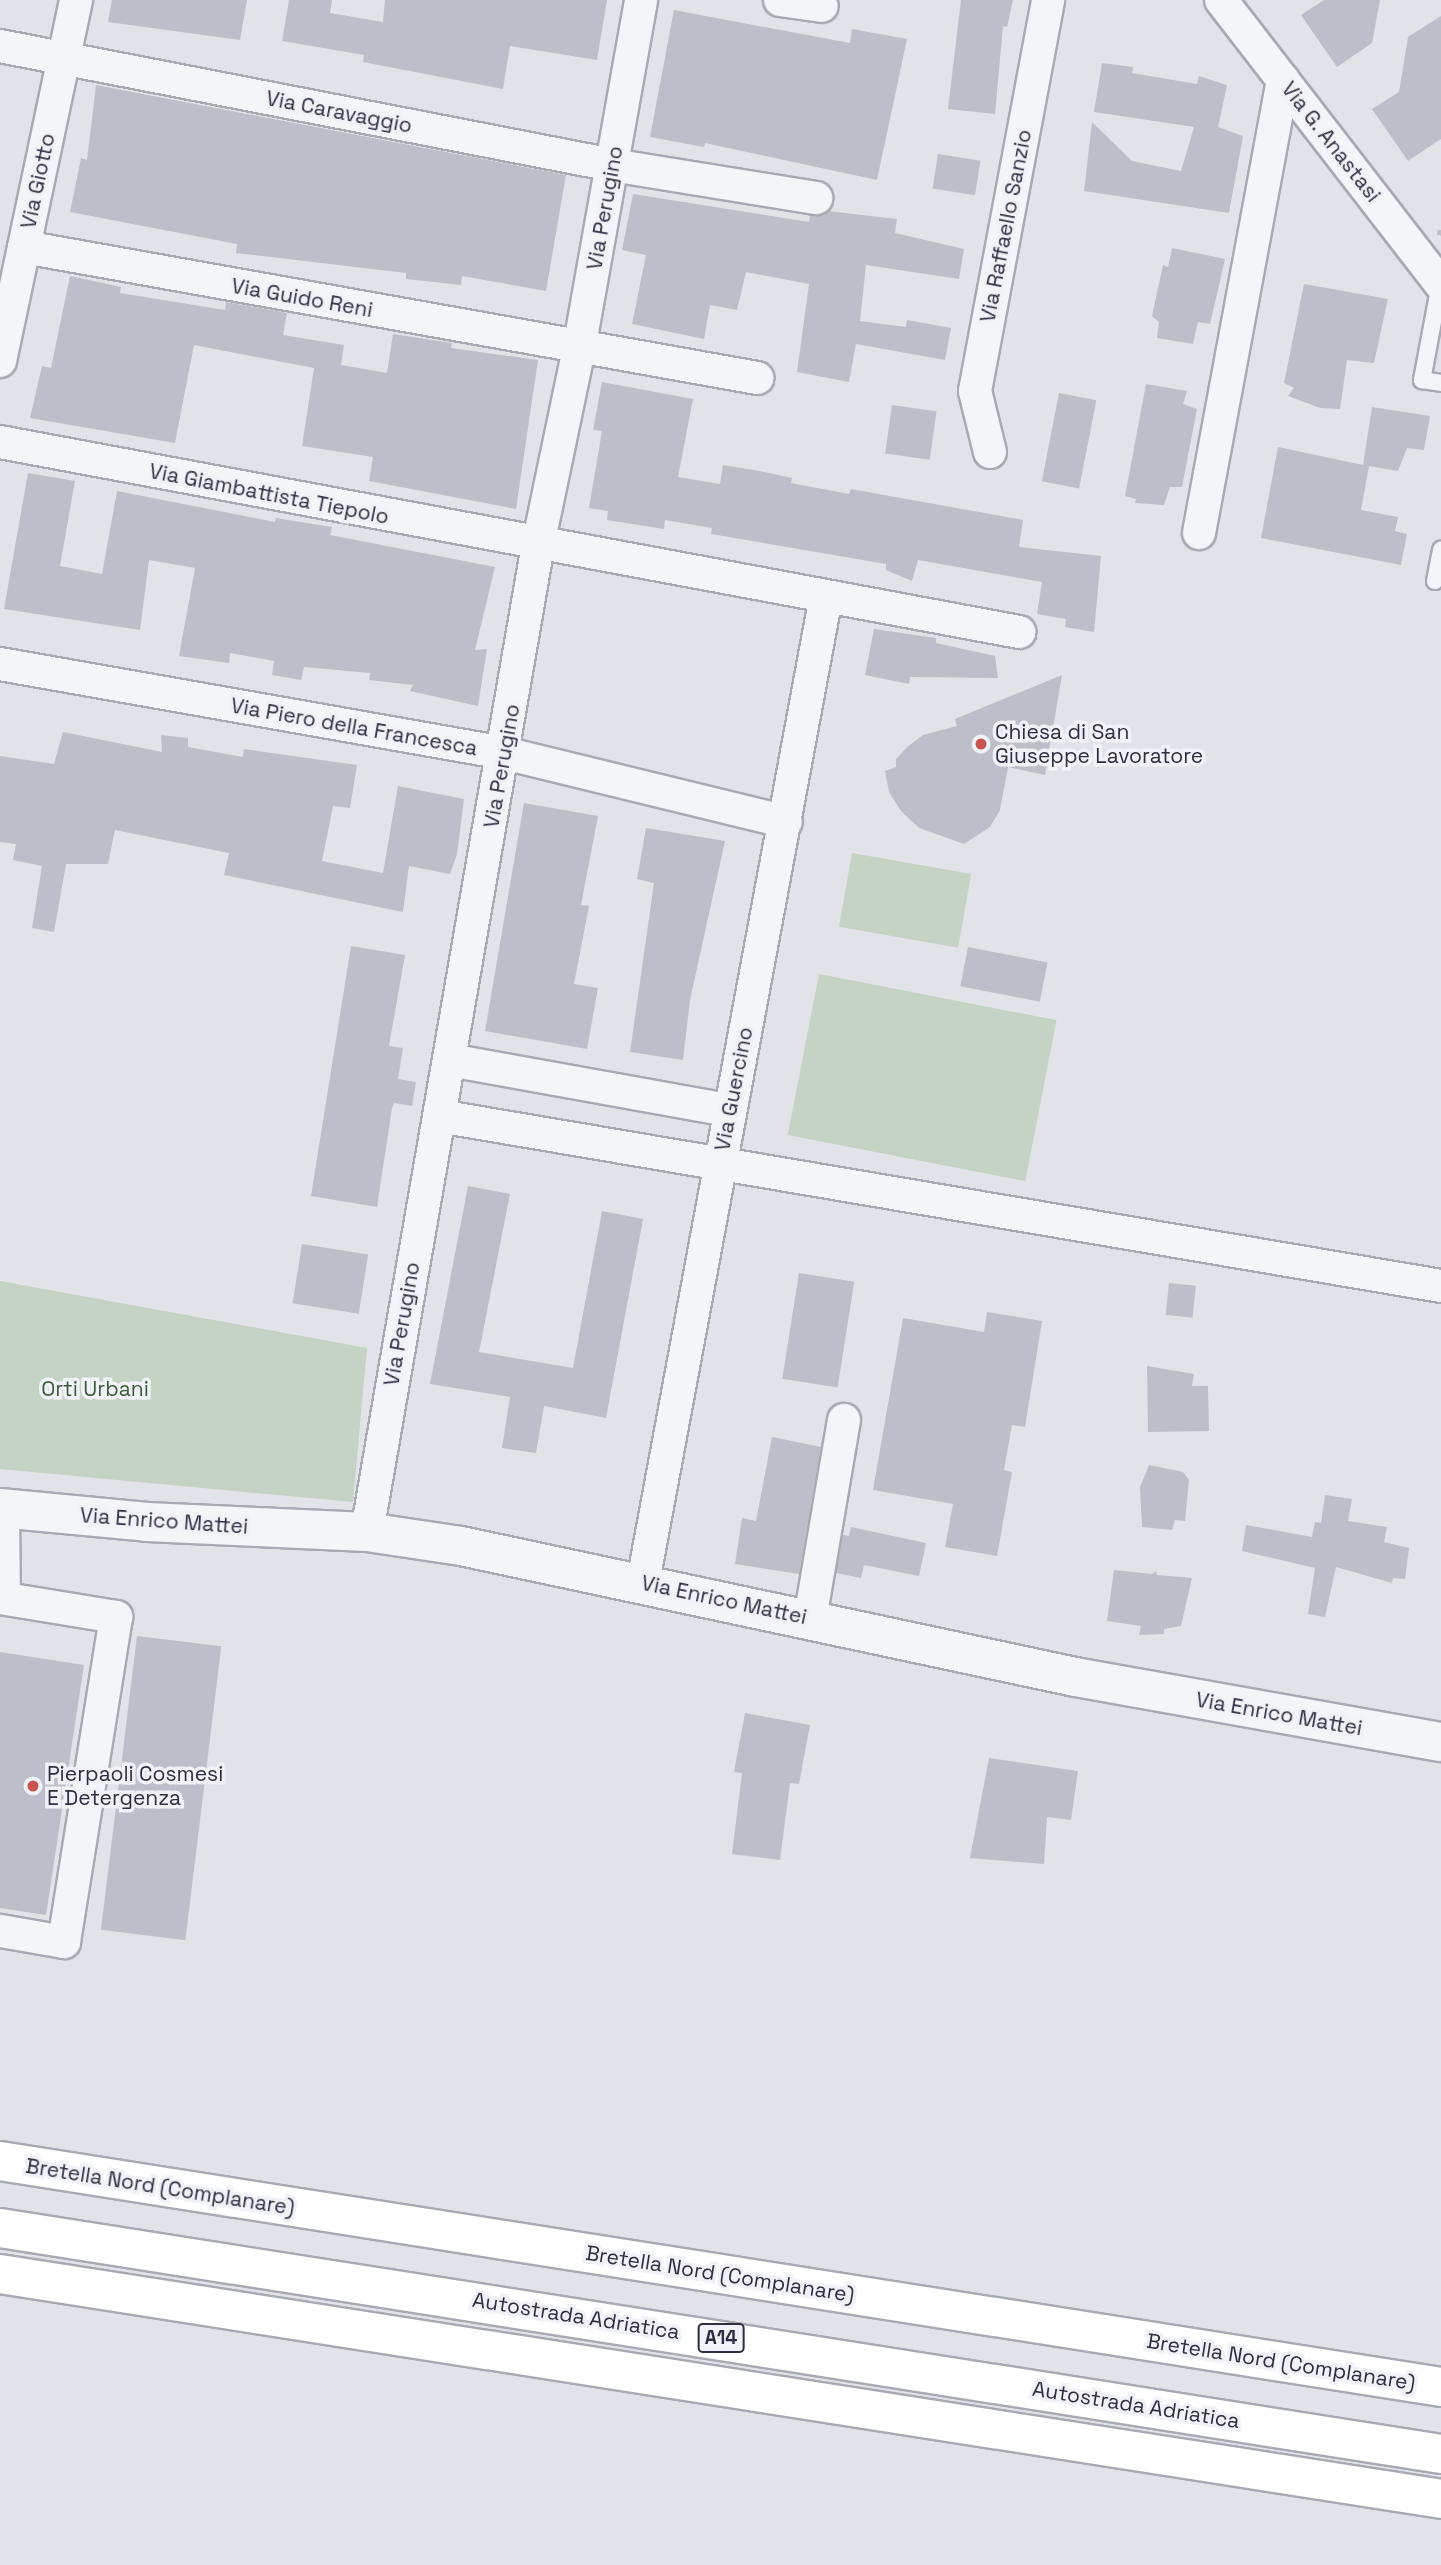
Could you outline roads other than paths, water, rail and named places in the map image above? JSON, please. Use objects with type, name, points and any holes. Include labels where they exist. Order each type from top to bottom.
[{"type":"main road","name":"Bretella Nord (Complanare)","points":[[0,2161],[1441,2387]]},
{"type":"main road","name":"Autostrada Adriatica","points":[[0,2228],[1441,2454]]},
{"type":"main road","name":"A14","points":[[0,2274],[1441,2499]]},
{"type":"street","name":"Via Giotto","points":[[0,361],[76,0]]},
{"type":"street","name":"Via Perugino","points":[[367,1532],[504,754],[538,545],[579,349],[641,0]]},
{"type":"street","points":[[780,0],[822,6]]},
{"type":"street","name":"Via Raffaello Sanzio","points":[[990,452],[975,391],[1048,0]]},
{"type":"street","name":"Via G. Anastasi","points":[[1221,0],[1440,284]]},
{"type":"street","name":"Via Caravaggio","points":[[0,46],[612,165],[816,198]]},
{"type":"street","points":[[1199,533],[1283,80]]},
{"type":"street","name":"Via Guido Reni","points":[[24,247],[579,349],[757,378]]},
{"type":"street","name":"Via Giambattista Tiepolo","points":[[0,442],[538,545],[1019,632]]},
{"type":"street","name":"Via Guercino","points":[[643,1582],[826,597]]},
{"type":"street","name":"Via Piero della Francesca","points":[[0,664],[504,754],[786,822]]},
{"type":"street","points":[[450,1060],[729,1110]]},
{"type":"street","points":[[439,1116],[719,1166],[1441,1286]]},
{"type":"street","points":[[810,1619],[844,1420]]},
{"type":"street","points":[[0,1931],[64,1942],[116,1617],[2,1598],[1,1508]]},
{"type":"street","name":"Via Enrico Mattei","points":[[1,1508],[147,1522],[367,1532],[461,1546],[643,1582],[1075,1676],[1441,1742]]},
{"type":"lane","points":[[1440,284],[1422,380],[1441,383]]},
{"type":"lane","points":[[1435,581],[1441,550]]},
{"type":"place","name":"Chiesa di San Giuseppe Lavoratore","points":[[981,744]]},
{"type":"place","name":"Pierpaoli Cosmesi E Detergenza","points":[[33,1786]]},
{"type":"park label","name":"Orti Urbani","points":[[95,1389]]}]
